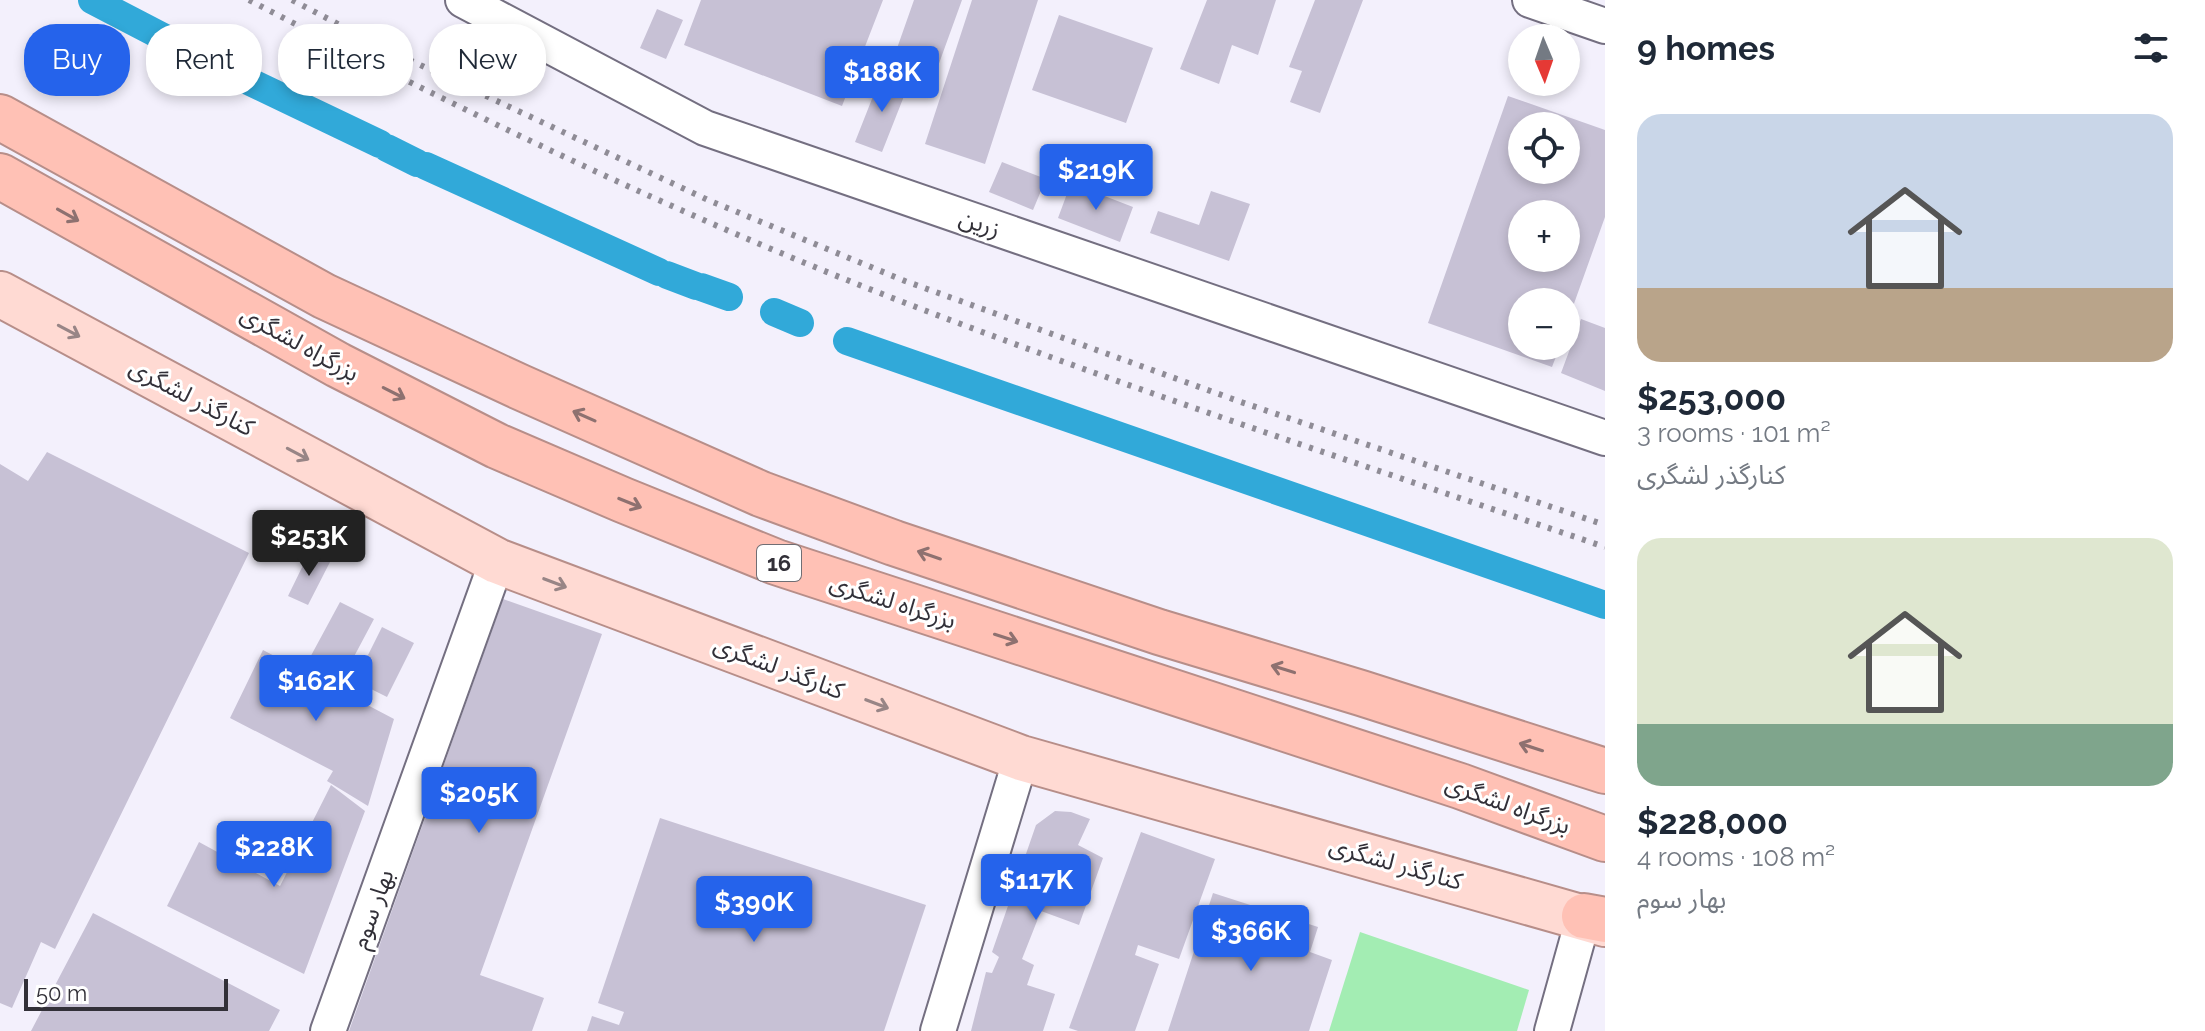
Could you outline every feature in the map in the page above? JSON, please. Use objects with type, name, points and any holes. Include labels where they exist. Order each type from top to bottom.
[{"type":"highway","name":"16","points":[[0,117],[324,296],[761,494],[894,543],[1159,632],[1605,771]]},
{"type":"highway","name":"بزرگراه لشگری","points":[[0,176],[338,365],[497,446],[623,500],[776,562],[1460,786],[1605,839]]},
{"type":"main road","name":"کنارگذر لشگری","points":[[0,294],[497,561],[1021,758],[1598,920]]},
{"type":"street","name":"زرین","points":[[463,0],[705,128],[1605,438]]},
{"type":"street","points":[[1530,0],[1605,26]]},
{"type":"street","name":"بهار سوم","points":[[328,1031],[497,561]]},
{"type":"street","points":[[938,1031],[1021,758]]},
{"type":"street","points":[[1552,1031],[1598,920]]},
{"type":"green space","points":[[1360,932],[1529,990],[1517,1031],[1329,1031]]},
{"type":"building","points":[[701,0],[883,0],[842,106],[684,45]]},
{"type":"building","points":[[914,0],[962,0],[937,69],[895,54]]},
{"type":"building","points":[[972,0],[1038,0],[985,164],[925,144]]},
{"type":"building","points":[[1207,0],[1276,0],[1258,55],[1232,45],[1219,84],[1180,69]]},
{"type":"building","points":[[1315,0],[1363,0],[1320,113],[1290,102],[1302,71],[1289,67]]},
{"type":"building","points":[[657,9],[683,20],[666,59],[640,48]]},
{"type":"building","points":[[1059,15],[1153,48],[1126,123],[1032,90]]},
{"type":"building","points":[[881,76],[908,86],[882,152],[855,142]]},
{"type":"building","points":[[1508,96],[1554,112],[1508,112],[1508,184],[1580,184],[1580,121],[1605,130],[1605,217],[1580,288],[1508,288],[1508,351],[1428,323]]},
{"type":"building","points":[[1002,162],[1046,179],[1033,210],[989,192]]},
{"type":"building","points":[[1071,183],[1133,207],[1120,242],[1058,218]]},
{"type":"building","points":[[1211,191],[1250,204],[1229,261],[1150,233],[1158,211],[1199,225]]},
{"type":"building","points":[[1581,319],[1605,328],[1605,391],[1561,373],[1566,360],[1580,360]]},
{"type":"building","points":[[1532,360],[1555,360],[1552,367]]},
{"type":"building","points":[[47,452],[249,553],[55,949],[41,942],[12,1008],[0,1003],[0,464],[28,481]]},
{"type":"building","points":[[310,551],[330,562],[308,605],[288,596]]},
{"type":"building","points":[[503,599],[602,634],[480,975],[544,998],[532,1031],[349,1031]]},
{"type":"building","points":[[340,602],[374,619],[341,681],[307,663]]},
{"type":"building","points":[[382,627],[414,643],[387,697],[355,681]]},
{"type":"building","points":[[263,650],[394,719],[368,806],[327,781],[333,771],[230,718]]},
{"type":"building","points":[[331,785],[365,811],[304,974],[167,906],[199,842],[280,886]]},
{"type":"building","points":[[1055,811],[1071,812],[1090,819],[1078,845],[1103,858],[1079,925],[1041,911],[1022,959],[1034,965],[1027,985],[1055,994],[1043,1031],[971,1031],[986,972],[992,973],[999,957],[992,952],[1036,825]]},
{"type":"building","points":[[660,818],[926,905],[884,1031],[587,1031],[592,1016],[619,1025],[624,1012],[598,1003]]},
{"type":"building","points":[[1141,832],[1215,859],[1179,959],[1138,945],[1135,955],[1159,964],[1135,1031],[1078,1031],[1069,1028]]},
{"type":"building","points":[[1213,893],[1318,927],[1310,952],[1332,960],[1309,1031],[1168,1031]]},
{"type":"building","points":[[93,913],[280,1010],[269,1031],[31,1031]]},
{"type":"waterway","points":[[92,0],[238,76],[380,144]]},
{"type":"waterway","points":[[387,148],[417,163]]},
{"type":"waterway","points":[[426,166],[659,272]]},
{"type":"waterway","points":[[667,275],[696,286]]},
{"type":"waterway","points":[[701,287],[729,297]]},
{"type":"waterway","points":[[774,312],[800,323]]},
{"type":"waterway","points":[[847,341],[1605,605]]},
{"type":"railway","points":[[249,0],[566,158],[808,264],[978,331],[1156,395],[1605,547]]},
{"type":"railway","points":[[292,0],[386,49],[708,200],[905,281],[1241,402],[1605,525]]}]
